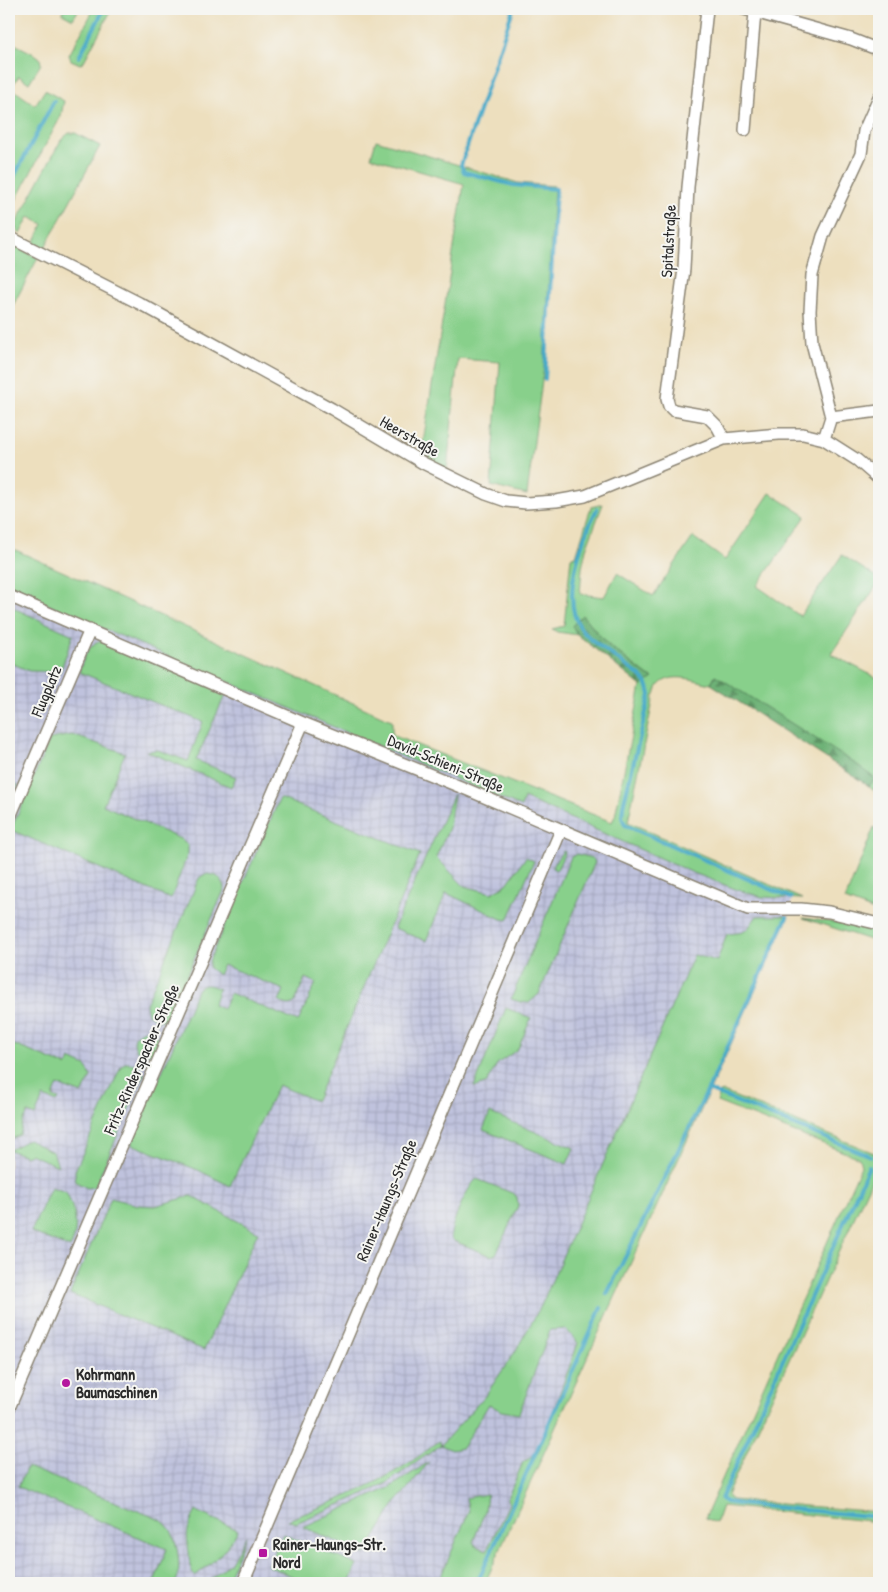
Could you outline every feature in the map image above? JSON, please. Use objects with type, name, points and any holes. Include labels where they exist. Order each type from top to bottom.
[{"type":"street","name":"Spitalstraße","points":[[707,9],[688,187],[684,269],[667,399],[669,406],[673,410],[707,416],[717,426],[724,439]]},
{"type":"street","points":[[745,130],[750,10],[851,39],[879,50]]},
{"type":"street","points":[[879,97],[864,131],[861,154],[823,236],[812,275],[810,311],[812,343],[832,417],[824,439],[857,460],[879,479]]},
{"type":"street","name":"Heerstraße","points":[[9,237],[139,303],[332,409],[423,464],[486,494],[506,501],[526,503],[556,501],[585,496],[724,439],[778,434],[803,434],[824,439]]},
{"type":"street","points":[[832,417],[879,411]]},
{"type":"street","name":"David-Schieni-Straße","points":[[9,596],[303,723],[468,790],[748,909],[801,909],[829,912],[879,924]]},
{"type":"street","name":"Flugplatz","points":[[9,819],[90,630]]},
{"type":"street","name":"Fritz-Rinderspacher-Straße","points":[[9,1408],[303,723]]},
{"type":"street","name":"Rainer-Haungs-Straße","points":[[243,1583],[561,830]]},
{"type":"shaded area","points":[[9,588],[521,807],[523,798],[691,872],[762,897],[792,899],[789,916],[485,1583],[9,1583]]},
{"type":"green space","points":[[63,9],[79,9],[73,19],[62,13]]},
{"type":"green space","points":[[94,9],[112,9],[83,63],[80,64],[71,60],[69,55]]},
{"type":"green space","points":[[9,41],[36,55],[40,58],[41,64],[29,83],[19,76],[11,88],[35,105],[45,90],[64,101],[61,116],[9,213]]},
{"type":"green space","points":[[69,133],[75,133],[100,146],[44,249],[34,243],[43,224],[29,217],[20,234],[16,229],[16,223],[61,140]]},
{"type":"green space","points":[[376,140],[518,183],[554,186],[544,366],[527,495],[491,486],[500,362],[458,359],[447,470],[421,455],[464,184],[371,157]]},
{"type":"green space","points":[[9,248],[19,248],[38,258],[9,313]]},
{"type":"green space","points":[[770,493],[806,516],[757,586],[800,616],[842,555],[879,579],[879,582],[831,654],[879,679],[879,795],[869,786],[874,779],[715,675],[711,684],[677,678],[664,681],[659,685],[654,696],[628,822],[802,899],[762,897],[738,890],[691,872],[524,798],[521,807],[9,588],[9,547],[392,720],[392,735],[612,822],[615,816],[641,686],[652,678],[607,644],[582,615],[572,626],[578,635],[557,632],[552,629],[564,626],[571,557],[576,556],[591,507],[603,504],[586,549],[580,594],[604,597],[617,573],[653,596],[693,537],[725,560]]},
{"type":"green space","points":[[9,606],[73,635],[60,672],[29,671],[9,662]]},
{"type":"green space","points":[[582,615],[607,644],[653,678],[641,686],[578,635],[572,626]]},
{"type":"green space","points":[[101,640],[226,693],[196,760],[236,777],[231,787],[146,751],[158,750],[188,761],[203,722],[79,672],[89,649]]},
{"type":"green space","points":[[715,675],[859,766],[875,779],[869,786],[711,684]]},
{"type":"green space","points":[[72,735],[125,753],[103,805],[183,840],[188,846],[188,853],[171,899],[11,830],[50,739]]},
{"type":"green space","points":[[14,783],[18,785],[9,806],[9,785]]},
{"type":"green space","points":[[454,794],[449,828],[436,857],[464,886],[492,893],[507,884],[526,857],[534,861],[508,920],[501,919],[446,893],[426,941],[394,928]]},
{"type":"green space","points":[[280,798],[420,854],[316,1101],[278,1085],[230,1186],[198,1170],[131,1144],[198,988],[208,985],[219,989],[213,1005],[223,1009],[230,993],[298,1022],[316,983],[305,978],[295,1002],[287,1005],[279,1002],[284,990],[223,965],[218,975],[209,968],[209,961]]},
{"type":"green space","points":[[874,827],[879,829],[879,913],[845,900]]},
{"type":"green space","points":[[563,851],[565,852],[558,868],[556,870],[552,868],[557,859]]},
{"type":"green space","points":[[577,854],[592,858],[595,862],[539,994],[529,1003],[511,999],[571,857]]},
{"type":"green space","points":[[205,874],[218,877],[225,888],[169,1016],[157,1021],[148,1014],[146,1004],[199,878]]},
{"type":"green space","points":[[757,916],[789,916],[485,1583],[438,1583],[469,1511],[466,1498],[487,1494],[485,1511],[473,1542],[476,1546],[487,1550],[509,1504],[507,1499],[523,1462],[538,1453],[578,1343],[566,1329],[550,1330],[519,1414],[501,1411],[489,1404],[462,1448],[451,1450],[441,1445],[485,1396],[515,1352],[541,1306],[694,955],[717,961],[727,934],[745,931]]},
{"type":"green space","points":[[803,918],[854,925],[879,933],[879,943]]},
{"type":"green space","points":[[506,1008],[531,1018],[518,1049],[497,1064],[487,1083],[474,1087]]},
{"type":"green space","points":[[146,1030],[155,1033],[158,1042],[155,1051],[146,1054],[137,1051],[134,1042],[137,1033]]},
{"type":"green space","points":[[9,1043],[67,1066],[70,1059],[86,1066],[91,1077],[82,1094],[58,1085],[53,1097],[59,1099],[57,1102],[43,1097],[35,1116],[28,1113],[23,1122],[20,1135],[9,1140]]},
{"type":"green space","points":[[125,1063],[137,1065],[144,1074],[95,1187],[87,1188],[76,1182],[75,1171],[121,1066]]},
{"type":"green space","points":[[721,1091],[879,1155],[878,1166],[728,1493],[729,1498],[732,1500],[879,1512],[879,1522],[722,1506],[716,1523],[705,1518],[861,1166],[859,1158],[717,1102]]},
{"type":"green space","points":[[490,1113],[574,1148],[567,1164],[483,1130]]},
{"type":"green space","points":[[28,1140],[53,1152],[58,1166],[30,1154],[26,1156],[9,1150]]},
{"type":"green space","points":[[477,1179],[512,1193],[517,1197],[518,1206],[496,1254],[491,1256],[454,1241],[451,1238],[453,1225],[460,1207],[469,1189]]},
{"type":"green space","points":[[51,1187],[66,1192],[72,1206],[76,1227],[70,1248],[31,1232]]},
{"type":"green space","points":[[191,1196],[258,1232],[204,1350],[70,1294],[111,1198],[138,1205],[155,1206]]},
{"type":"green space","points":[[439,1441],[441,1445],[387,1483],[296,1523],[288,1520],[386,1477]]},
{"type":"green space","points":[[429,1462],[395,1504],[365,1554],[303,1527],[389,1488]]},
{"type":"green space","points":[[27,1467],[161,1520],[173,1534],[177,1548],[179,1571],[175,1583],[154,1583],[167,1549],[18,1487]]},
{"type":"green space","points":[[196,1511],[238,1530],[219,1556],[195,1576],[190,1565],[187,1536],[190,1523]]},
{"type":"green space","points":[[283,1534],[357,1565],[349,1583],[308,1583],[268,1566]]},
{"type":"green space","points":[[246,1536],[226,1583],[210,1583],[211,1579],[231,1562]]},
{"type":"waterway","points":[[79,57],[104,9]]},
{"type":"waterway","points":[[513,9],[461,165],[464,172],[513,185],[556,189],[545,379]]},
{"type":"waterway","points":[[9,186],[54,101]]},
{"type":"waterway","points":[[597,509],[585,536],[575,570],[573,587],[575,618],[582,630],[590,638],[643,678],[650,695],[623,806],[622,817],[625,825],[791,898]]},
{"type":"waterway","points":[[787,917],[708,1090],[870,1156]]},
{"type":"waterway","points":[[607,1294],[708,1090]]},
{"type":"waterway","points":[[869,1166],[721,1499],[726,1502],[740,1504],[879,1517]]},
{"type":"waterway","points":[[477,1583],[601,1308]]},
{"type":"place","name":"Kohrmann Baumaschinen","points":[[66,1383]]},
{"type":"place","name":"Rainer-Haungs-Str. Nord","points":[[263,1553]]}]
